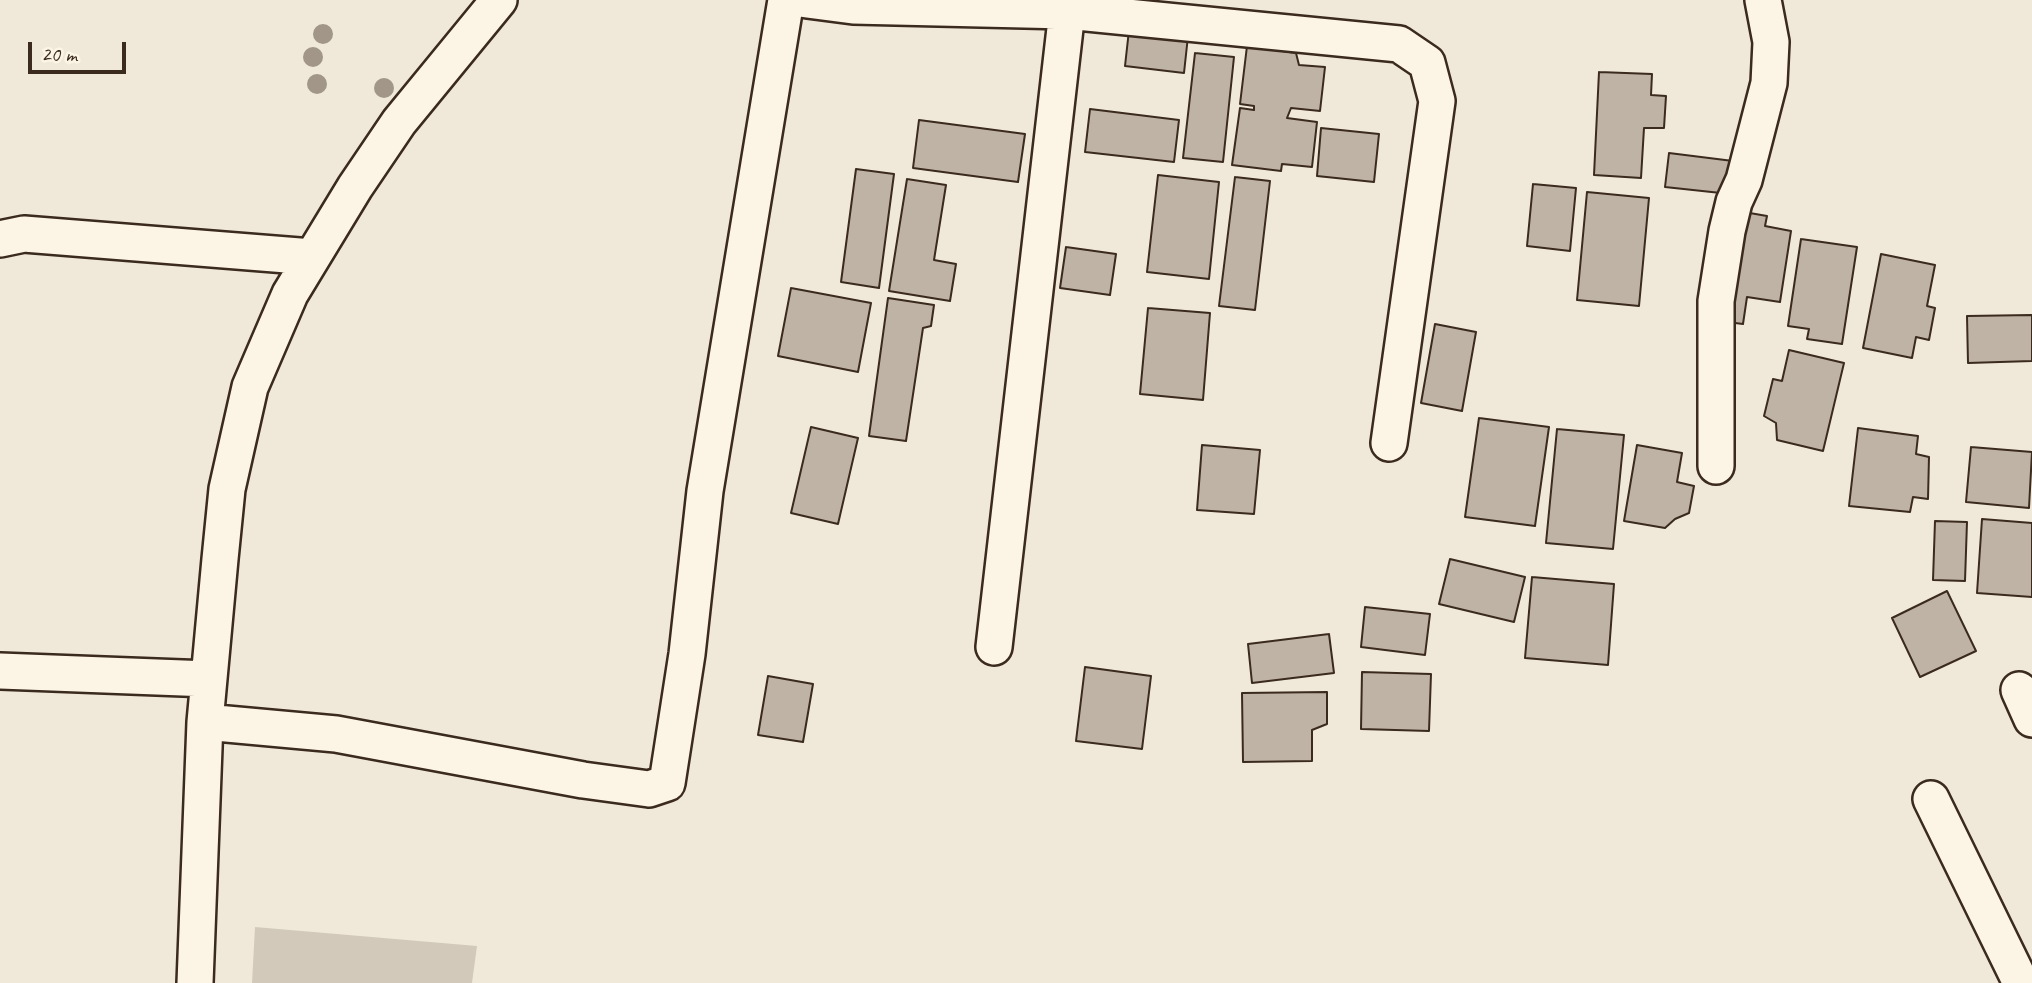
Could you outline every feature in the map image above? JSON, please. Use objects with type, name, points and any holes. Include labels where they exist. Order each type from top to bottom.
[{"type":"street","points":[[195,983],[205,722],[227,489],[250,387],[290,294],[398,122],[499,0]]},
{"type":"street","points":[[205,722],[336,734],[649,789],[667,783],[688,654],[705,491],[786,0]]},
{"type":"street","points":[[807,0],[853,6],[1066,11],[1399,44],[1427,64],[1437,100],[1389,443]]},
{"type":"street","points":[[1716,466],[1716,301],[1734,202],[1745,180],[1769,83],[1771,42],[1763,0]]},
{"type":"street","points":[[995,647],[1066,11]]},
{"type":"street","points":[[0,239],[24,234],[312,257]]},
{"type":"street","points":[[0,671],[209,679]]},
{"type":"street","points":[[1931,799],[2021,983]]},
{"type":"shaded area","points":[[255,927],[477,946],[472,983],[252,983]]},
{"type":"building","points":[[1129,30],[1188,36],[1184,73],[1125,66]]},
{"type":"building","points":[[1247,46],[1296,53],[1299,65],[1325,67],[1320,111],[1291,108],[1287,118],[1317,122],[1312,167],[1282,164],[1281,171],[1232,165],[1240,108],[1254,110],[1254,106],[1240,104]]},
{"type":"building","points":[[1195,53],[1234,57],[1223,162],[1183,158]]},
{"type":"building","points":[[1599,72],[1652,74],[1651,95],[1666,96],[1664,128],[1644,128],[1641,178],[1594,175]]},
{"type":"building","points":[[1090,109],[1179,120],[1174,162],[1085,152]]},
{"type":"building","points":[[919,120],[1025,134],[1018,182],[913,168]]},
{"type":"building","points":[[1321,128],[1379,134],[1374,182],[1317,176]]},
{"type":"building","points":[[1669,153],[1733,161],[1730,194],[1665,187]]},
{"type":"building","points":[[856,169],[894,174],[879,288],[841,282]]},
{"type":"building","points":[[1158,175],[1219,182],[1209,279],[1147,272]]},
{"type":"building","points":[[1235,177],[1270,181],[1255,310],[1219,306]]},
{"type":"building","points":[[907,179],[946,185],[934,260],[956,264],[950,301],[889,291]]},
{"type":"building","points":[[1533,184],[1576,188],[1570,251],[1527,246]]},
{"type":"building","points":[[1587,192],[1649,198],[1639,306],[1577,300]]},
{"type":"building","points":[[1744,212],[1767,216],[1765,226],[1791,231],[1780,302],[1747,297],[1743,324],[1727,322]]},
{"type":"building","points":[[1801,239],[1857,247],[1842,344],[1807,339],[1809,329],[1788,326]]},
{"type":"building","points":[[1066,247],[1116,254],[1110,295],[1060,288]]},
{"type":"building","points":[[1881,254],[1935,265],[1927,306],[1935,308],[1929,340],[1916,337],[1912,358],[1863,348]]},
{"type":"building","points":[[791,288],[871,303],[858,372],[778,356]]},
{"type":"building","points":[[888,298],[934,305],[931,326],[923,328],[906,441],[869,436]]},
{"type":"building","points":[[1148,308],[1210,313],[1203,400],[1140,394]]},
{"type":"building","points":[[2032,315],[2032,361],[1968,363],[1967,316]]},
{"type":"building","points":[[1435,324],[1476,332],[1462,411],[1421,403]]},
{"type":"building","points":[[1789,350],[1844,363],[1823,451],[1777,440],[1776,423],[1764,416],[1773,379],[1782,381]]},
{"type":"building","points":[[1479,418],[1549,427],[1535,526],[1465,517]]},
{"type":"building","points":[[811,427],[858,438],[838,524],[791,513]]},
{"type":"building","points":[[1858,428],[1918,436],[1916,454],[1929,457],[1928,499],[1913,497],[1910,512],[1849,506]]},
{"type":"building","points":[[1557,429],[1624,435],[1613,549],[1546,543]]},
{"type":"building","points":[[1202,445],[1260,450],[1254,514],[1197,510]]},
{"type":"building","points":[[1637,445],[1682,453],[1677,482],[1694,486],[1689,513],[1675,519],[1665,528],[1624,521]]},
{"type":"building","points":[[1971,447],[2032,452],[2029,508],[1966,502]]},
{"type":"building","points":[[1982,519],[2032,523],[2032,597],[1977,593]]},
{"type":"building","points":[[1935,521],[1967,522],[1965,581],[1933,580]]},
{"type":"building","points":[[1450,559],[1525,577],[1514,622],[1439,604]]},
{"type":"building","points":[[1532,577],[1614,584],[1608,665],[1525,658]]},
{"type":"building","points":[[1947,591],[1976,651],[1920,677],[1892,618]]},
{"type":"building","points":[[1365,607],[1430,614],[1425,655],[1361,647]]},
{"type":"building","points":[[1329,634],[1334,673],[1252,683],[1248,644]]},
{"type":"building","points":[[1085,667],[1151,676],[1142,749],[1076,741]]},
{"type":"building","points":[[1362,672],[1431,674],[1429,731],[1361,729]]},
{"type":"building","points":[[768,676],[813,684],[803,742],[758,735]]},
{"type":"building","points":[[1327,692],[1327,724],[1312,730],[1312,761],[1243,762],[1242,693]]}]
